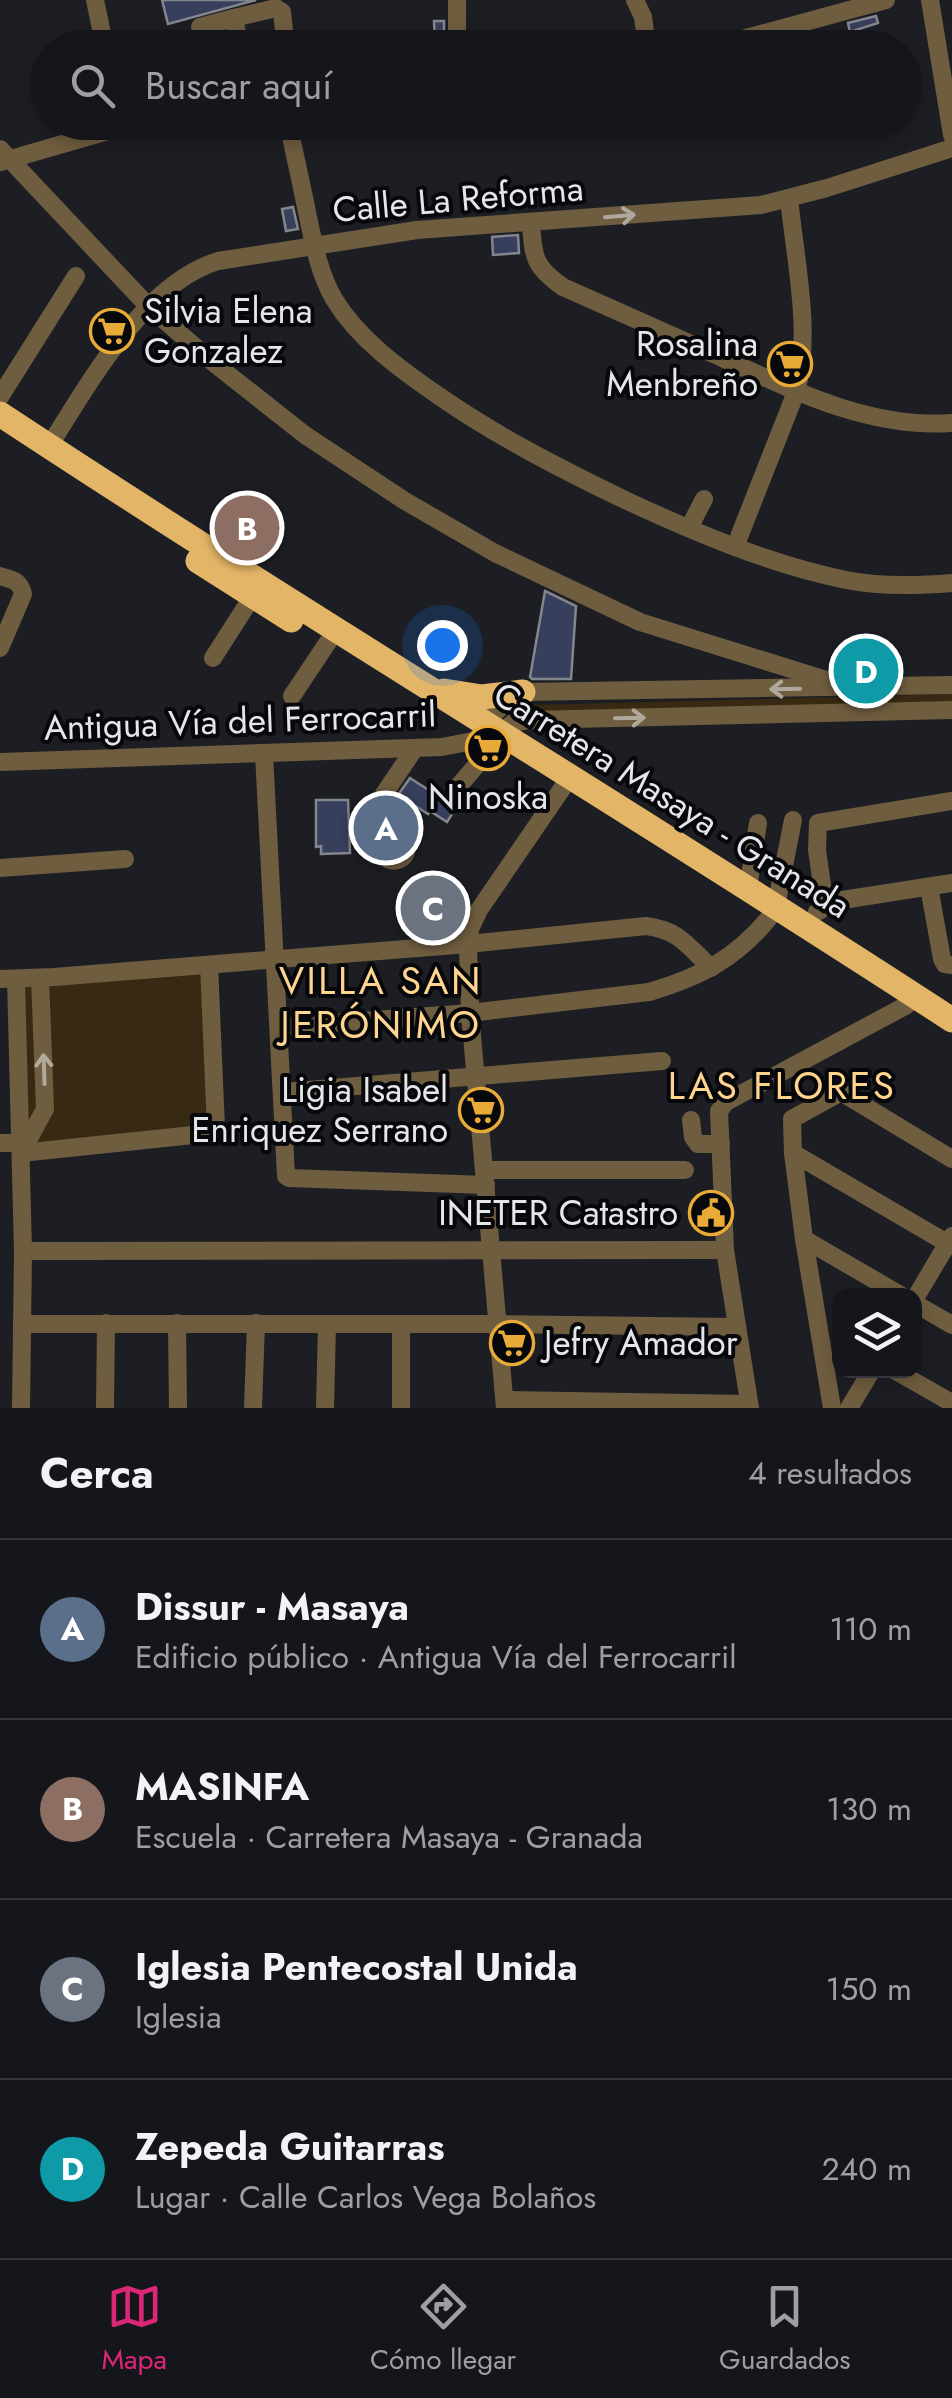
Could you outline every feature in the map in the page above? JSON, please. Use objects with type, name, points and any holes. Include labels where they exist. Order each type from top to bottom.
[{"type":"highway","name":"Carretera Masaya - Granada","points":[[0,414],[425,686],[491,735]]},
{"type":"highway","name":"Carretera Masaya - Granada","points":[[0,433],[252,597],[491,735],[772,912],[952,1034]]},
{"type":"highway","points":[[425,686],[482,697],[524,692]]},
{"type":"highway","name":"Carretera Masaya - Granada","points":[[566,783],[748,889],[772,912],[817,916],[952,1020]]},
{"type":"street","points":[[95,0],[101,30]]},
{"type":"street","points":[[456,30],[457,0]]},
{"type":"street","points":[[635,0],[645,30]]},
{"type":"street","points":[[767,30],[829,8],[886,0]]},
{"type":"street","points":[[930,0],[952,135]]},
{"type":"street","points":[[201,30],[200,27],[280,8],[283,30]]},
{"type":"street","points":[[234,18],[236,30]]},
{"type":"street","points":[[69,140],[3,157],[149,306],[305,435],[495,554],[640,622],[852,688]]},
{"type":"street","points":[[292,140],[314,245],[334,299],[356,328],[408,375],[491,431],[566,472],[689,528],[786,565],[850,581],[899,586],[952,582]]},
{"type":"street","name":"Calle La Reforma","points":[[49,446],[124,334],[149,306],[199,267],[417,230],[761,205],[952,148]]},
{"type":"street","points":[[735,548],[796,392],[802,366],[804,341],[788,198]]},
{"type":"street","points":[[530,222],[535,260],[564,287],[796,392],[902,422],[952,423]]},
{"type":"street","points":[[0,397],[76,276]]},
{"type":"street","points":[[689,528],[704,499]]},
{"type":"street","points":[[0,576],[17,581],[24,594],[0,648]]},
{"type":"street","points":[[213,658],[252,597]]},
{"type":"street","points":[[292,696],[328,642]]},
{"type":"street","points":[[456,789],[491,735],[507,700],[524,692],[952,685]]},
{"type":"street","name":"Antigua Vía del Ferrocarril","points":[[0,762],[442,748],[530,720],[952,710]]},
{"type":"street","points":[[386,837],[380,806],[415,748]]},
{"type":"street","points":[[264,754],[285,1172],[290,1178],[486,1178],[685,1170]]},
{"type":"street","points":[[566,783],[479,910],[468,944],[470,1013],[505,1404],[750,1406],[725,1250],[719,1111],[726,1102],[906,1005]]},
{"type":"street","points":[[817,916],[818,823],[952,800]]},
{"type":"street","points":[[280,1026],[470,1013],[649,992],[674,985],[711,968],[750,940],[772,912],[793,820]]},
{"type":"street","points":[[748,889],[758,823]]},
{"type":"street","points":[[0,868],[126,859]]},
{"type":"street","points":[[817,916],[836,901],[952,884]]},
{"type":"street","points":[[930,887],[942,959],[952,965]]},
{"type":"street","points":[[0,1394],[21,1400],[21,1148],[8,979],[468,944],[646,926],[664,928],[678,936],[711,968]]},
{"type":"street","points":[[0,1143],[21,1148],[215,1131],[209,965]]},
{"type":"street","points":[[21,1148],[45,1109],[40,978]]},
{"type":"street","points":[[283,1092],[662,1060]]},
{"type":"street","points":[[832,1408],[804,1239],[792,1119],[841,1092],[952,1160]]},
{"type":"street","points":[[691,1120],[698,1144],[720,1144]]},
{"type":"street","points":[[793,1153],[950,1242],[922,1289]]},
{"type":"street","points":[[804,1239],[888,1288]]},
{"type":"street","points":[[23,1252],[725,1250]]},
{"type":"street","points":[[922,1307],[952,1325]]},
{"type":"street","points":[[105,1408],[106,1323]]},
{"type":"street","points":[[176,1323],[178,1408]]},
{"type":"street","points":[[253,1408],[256,1323]]},
{"type":"street","points":[[22,1324],[736,1327]]},
{"type":"street","points":[[325,1408],[327,1324]]},
{"type":"street","points":[[401,1324],[401,1408]]},
{"type":"street","points":[[849,1408],[867,1378]]},
{"type":"street","points":[[908,1378],[952,1403]]},
{"type":"shaded area","points":[[952,694],[952,705],[535,713],[535,705]]},
{"type":"shaded area","points":[[209,965],[216,1127],[21,1153],[16,979]]},
{"type":"building","points":[[162,0],[256,0],[168,24]]},
{"type":"building","points":[[876,16],[878,23],[850,30],[848,23]]},
{"type":"building","points":[[434,21],[444,21],[444,30],[434,30]]},
{"type":"building","points":[[293,207],[298,229],[286,231],[282,209]]},
{"type":"building","points":[[518,235],[519,253],[493,255],[492,237]]},
{"type":"building","points":[[545,591],[576,606],[571,679],[530,677]]},
{"type":"building","points":[[410,778],[458,805],[447,822],[398,795]]},
{"type":"building","points":[[316,800],[348,800],[350,853],[321,854],[321,846],[316,847]]},
{"type":"building","points":[[428,884],[458,903],[437,929],[409,913]]},
{"type":"place","name":"Silvia Elena Gonzalez","points":[[112,331]]},
{"type":"place","name":"Rosalina Menbreño","points":[[790,364]]},
{"type":"place","name":"MASINFA","points":[[247,528]]},
{"type":"place","name":"Zepeda Guitarras","points":[[866,671]]},
{"type":"place","name":"Ninoska","points":[[488,748]]},
{"type":"place","name":"Dissur - Masaya","points":[[386,828]]},
{"type":"place","name":"Iglesia Pentecostal Unida","points":[[433,908]]},
{"type":"place","name":"Ligia Isabel Enriquez Serrano","points":[[481,1110]]},
{"type":"place","name":"INETER Catastro","points":[[711,1213]]},
{"type":"place","name":"Jefry Amador","points":[[512,1343]]},
{"type":"district","name":"VILLA SAN JERÓNIMO","points":[[381,1003]]},
{"type":"district","name":"LAS FLORES","points":[[782,1086]]}]
